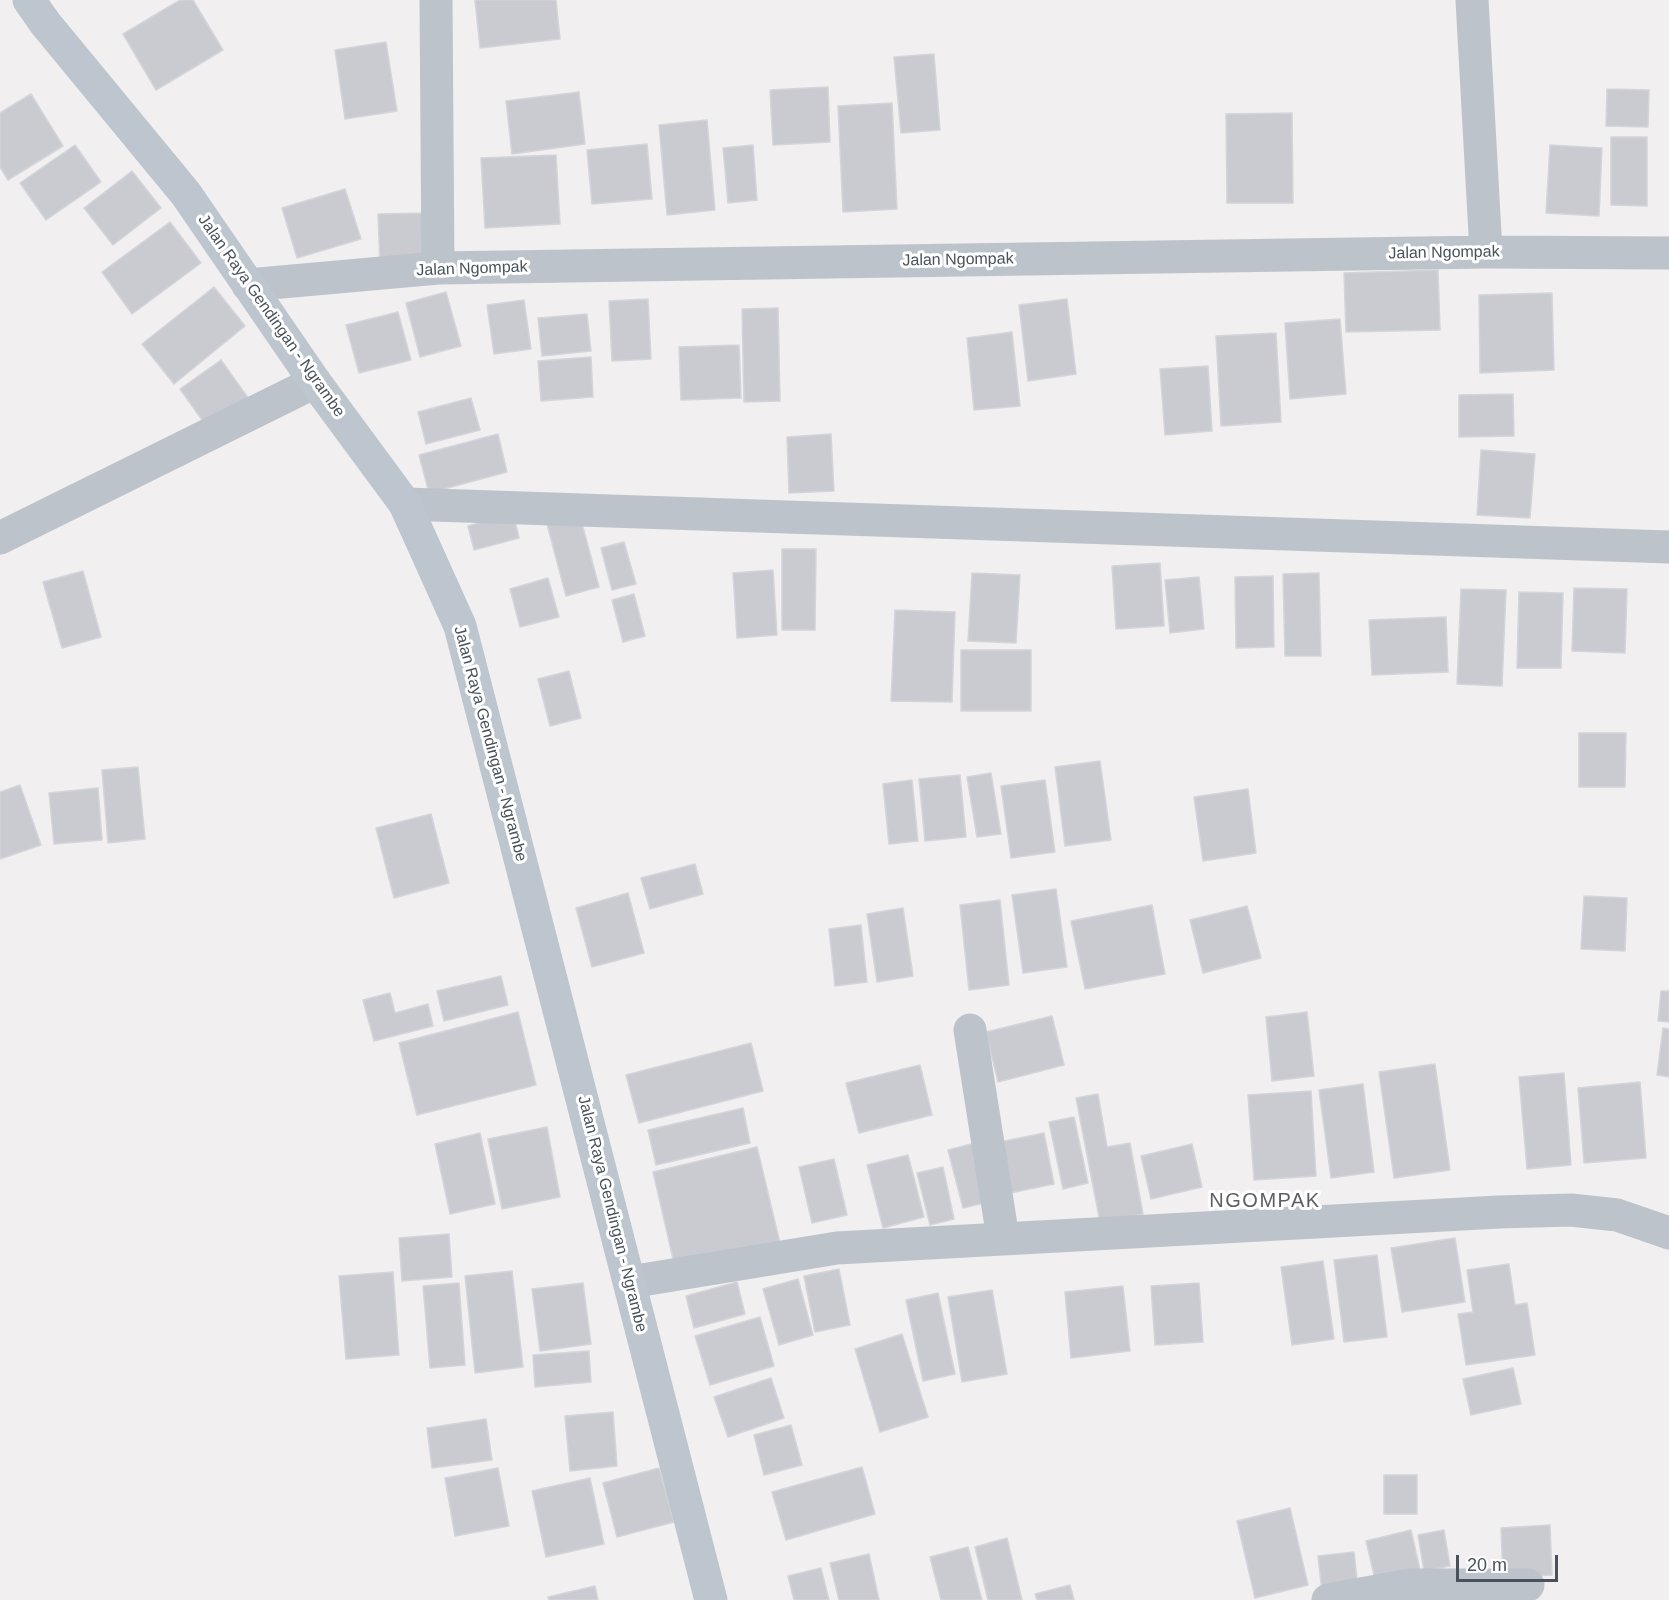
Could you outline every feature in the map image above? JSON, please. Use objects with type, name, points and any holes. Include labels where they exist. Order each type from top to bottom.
[{"type":"main road","name":"Jalan Raya Gendingan - Ngrambe","points":[[29,0],[45,23],[186,194],[315,382],[405,504],[460,627],[711,1600]]},
{"type":"street","points":[[436,0],[438,268]]},
{"type":"street","points":[[1472,0],[1486,252]]},
{"type":"street","name":"Jalan Ngompak","points":[[248,285],[438,268],[1486,252],[1669,253]]},
{"type":"street","points":[[0,538],[315,382]]},
{"type":"street","points":[[405,504],[1669,547]]},
{"type":"street","points":[[970,1030],[1003,1238]]},
{"type":"street","points":[[630,1282],[837,1248],[1571,1209],[1617,1215],[1669,1233]]},
{"type":"street","points":[[1328,1600],[1410,1585],[1528,1585]]},
{"type":"building","points":[[180,0],[193,0],[223,50],[156,90],[123,34]]},
{"type":"building","points":[[475,0],[556,0],[560,39],[480,48]]},
{"type":"building","points":[[386,42],[397,111],[345,119],[335,50]]},
{"type":"building","points":[[934,54],[940,130],[901,133],[894,57]]},
{"type":"building","points":[[828,87],[830,142],[773,145],[770,90]]},
{"type":"building","points":[[1607,89],[1649,90],[1648,127],[1606,126]]},
{"type":"building","points":[[579,92],[585,144],[512,154],[506,101]]},
{"type":"building","points":[[31,94],[63,146],[8,180],[0,167],[0,113]]},
{"type":"building","points":[[892,103],[897,209],[843,212],[838,106]]},
{"type":"building","points":[[1292,113],[1293,203],[1227,203],[1226,114]]},
{"type":"building","points":[[707,120],[715,210],[667,215],[659,125]]},
{"type":"building","points":[[1611,137],[1647,137],[1647,206],[1611,205]]},
{"type":"building","points":[[647,144],[652,199],[592,204],[587,150]]},
{"type":"building","points":[[75,145],[101,182],[46,220],[20,183]]},
{"type":"building","points":[[753,145],[757,200],[728,203],[723,148]]},
{"type":"building","points":[[1550,145],[1602,148],[1599,216],[1546,213]]},
{"type":"building","points":[[556,155],[560,224],[485,228],[481,158]]},
{"type":"building","points":[[132,171],[161,208],[113,245],[84,208]]},
{"type":"building","points":[[345,189],[361,239],[297,258],[282,208]]},
{"type":"building","points":[[427,213],[429,263],[380,265],[378,214]]},
{"type":"building","points":[[170,222],[201,263],[132,314],[102,272]]},
{"type":"building","points":[[1438,270],[1440,330],[1346,332],[1344,273]]},
{"type":"building","points":[[214,287],[245,326],[174,384],[142,344]]},
{"type":"building","points":[[446,292],[461,346],[420,357],[406,303]]},
{"type":"building","points":[[1552,293],[1554,370],[1480,373],[1479,295]]},
{"type":"building","points":[[648,299],[651,359],[612,361],[609,301]]},
{"type":"building","points":[[1067,299],[1076,374],[1028,381],[1019,305]]},
{"type":"building","points":[[524,300],[531,349],[494,354],[487,305]]},
{"type":"building","points":[[778,308],[780,401],[744,402],[742,309]]},
{"type":"building","points":[[398,312],[411,360],[359,373],[346,325]]},
{"type":"building","points":[[587,314],[591,351],[542,356],[538,318]]},
{"type":"building","points":[[1340,319],[1346,394],[1290,399],[1285,323]]},
{"type":"building","points":[[1012,332],[1020,406],[974,410],[967,338]]},
{"type":"building","points":[[1276,333],[1281,422],[1221,426],[1216,336]]},
{"type":"building","points":[[739,345],[741,398],[681,400],[679,347]]},
{"type":"building","points":[[591,357],[593,397],[541,401],[538,361]]},
{"type":"building","points":[[221,360],[251,402],[210,431],[180,389]]},
{"type":"building","points":[[1208,366],[1212,431],[1165,435],[1160,369]]},
{"type":"building","points":[[1513,394],[1514,436],[1459,437],[1459,395]]},
{"type":"building","points":[[471,398],[480,430],[426,444],[418,412]]},
{"type":"building","points":[[498,434],[507,472],[429,493],[419,455]]},
{"type":"building","points":[[831,434],[834,491],[789,493],[787,437]]},
{"type":"building","points":[[1481,450],[1535,454],[1530,518],[1477,515]]},
{"type":"building","points":[[513,513],[519,538],[474,550],[468,526]]},
{"type":"building","points":[[580,516],[599,587],[566,596],[547,524]]},
{"type":"building","points":[[624,542],[636,584],[612,590],[601,548]]},
{"type":"building","points":[[782,549],[816,549],[815,630],[782,630]]},
{"type":"building","points":[[1160,563],[1164,626],[1116,629],[1112,566]]},
{"type":"building","points":[[773,570],[777,635],[737,638],[733,573]]},
{"type":"building","points":[[83,571],[101,637],[62,648],[43,582]]},
{"type":"building","points":[[972,573],[1020,575],[1016,643],[968,641]]},
{"type":"building","points":[[1319,573],[1321,656],[1285,656],[1283,574]]},
{"type":"building","points":[[1273,576],[1274,647],[1236,648],[1235,577]]},
{"type":"building","points":[[1199,577],[1204,629],[1170,633],[1165,580]]},
{"type":"building","points":[[548,578],[559,617],[520,627],[510,589]]},
{"type":"building","points":[[1574,588],[1627,589],[1625,653],[1572,651]]},
{"type":"building","points":[[1461,589],[1506,590],[1502,686],[1457,684]]},
{"type":"building","points":[[1519,592],[1563,593],[1561,668],[1517,668]]},
{"type":"building","points":[[634,594],[645,636],[623,642],[612,600]]},
{"type":"building","points":[[895,610],[955,612],[952,702],[891,701]]},
{"type":"building","points":[[1446,617],[1448,672],[1372,675],[1369,620]]},
{"type":"building","points":[[961,650],[1031,650],[1031,711],[961,711]]},
{"type":"building","points":[[569,671],[581,718],[550,726],[538,679]]},
{"type":"building","points":[[1579,733],[1626,733],[1625,787],[1579,787]]},
{"type":"building","points":[[1100,761],[1111,840],[1065,846],[1055,767]]},
{"type":"building","points":[[138,767],[145,839],[108,843],[102,770]]},
{"type":"building","points":[[991,773],[1001,834],[977,837],[967,777]]},
{"type":"building","points":[[960,775],[966,837],[925,841],[919,779]]},
{"type":"building","points":[[912,780],[918,841],[889,844],[883,784]]},
{"type":"building","points":[[1045,780],[1055,852],[1011,858],[1001,786]]},
{"type":"building","points":[[20,785],[41,845],[0,859],[0,792]]},
{"type":"building","points":[[98,788],[102,840],[54,844],[49,793]]},
{"type":"building","points":[[1248,789],[1256,853],[1203,861],[1194,797]]},
{"type":"building","points":[[431,814],[449,883],[394,898],[376,828]]},
{"type":"building","points":[[695,864],[703,894],[650,909],[641,878]]},
{"type":"building","points":[[1056,889],[1067,967],[1023,973],[1012,895]]},
{"type":"building","points":[[628,893],[644,953],[592,967],[576,908]]},
{"type":"building","points":[[1584,896],[1627,898],[1625,951],[1581,949]]},
{"type":"building","points":[[1000,900],[1009,985],[969,990],[960,905]]},
{"type":"building","points":[[1152,905],[1165,974],[1085,989],[1071,921]]},
{"type":"building","points":[[1247,906],[1261,958],[1203,973],[1190,920]]},
{"type":"building","points":[[903,908],[913,976],[877,982],[867,914]]},
{"type":"building","points":[[861,925],[867,982],[835,986],[829,929]]},
{"type":"building","points":[[501,976],[508,1005],[444,1021],[437,991]]},
{"type":"building","points":[[1661,991],[1669,991],[1669,1022],[1658,1021]]},
{"type":"building","points":[[390,993],[395,1013],[428,1004],[433,1026],[374,1041],[363,1000]]},
{"type":"building","points":[[518,1012],[536,1085],[417,1115],[399,1043]]},
{"type":"building","points":[[1307,1012],[1314,1076],[1272,1081],[1266,1017]]},
{"type":"building","points":[[1052,1016],[1064,1065],[998,1082],[986,1032]]},
{"type":"building","points":[[1663,1028],[1669,1029],[1669,1077],[1657,1075]]},
{"type":"building","points":[[751,1043],[763,1091],[639,1123],[626,1075]]},
{"type":"building","points":[[1435,1064],[1450,1170],[1394,1178],[1379,1072]]},
{"type":"building","points":[[920,1065],[932,1115],[859,1133],[846,1083]]},
{"type":"building","points":[[1564,1073],[1571,1165],[1527,1169],[1519,1077]]},
{"type":"building","points":[[1640,1082],[1646,1158],[1584,1163],[1578,1088]]},
{"type":"building","points":[[1363,1084],[1374,1172],[1331,1178],[1319,1090]]},
{"type":"building","points":[[1311,1091],[1316,1176],[1254,1180],[1248,1095]]},
{"type":"building","points":[[1098,1094],[1107,1147],[1130,1143],[1143,1214],[1100,1222],[1076,1098]]},
{"type":"building","points":[[743,1108],[750,1143],[656,1165],[648,1130]]},
{"type":"building","points":[[1074,1117],[1088,1183],[1063,1189],[1049,1122]]},
{"type":"building","points":[[547,1127],[560,1197],[502,1209],[488,1139]]},
{"type":"building","points":[[480,1133],[495,1204],[450,1214],[435,1144]]},
{"type":"building","points":[[1044,1133],[1054,1184],[1010,1193],[1000,1142]]},
{"type":"building","points":[[979,1142],[993,1201],[963,1208],[948,1150]]},
{"type":"building","points":[[1192,1144],[1202,1187],[1151,1199],[1141,1156]]},
{"type":"building","points":[[757,1147],[780,1243],[675,1267],[653,1172]]},
{"type":"building","points":[[908,1155],[924,1217],[883,1228],[867,1165]]},
{"type":"building","points":[[834,1159],[847,1215],[812,1223],[799,1167]]},
{"type":"building","points":[[943,1167],[954,1219],[930,1225],[917,1173]]},
{"type":"building","points":[[449,1234],[452,1277],[402,1281],[399,1238]]},
{"type":"building","points":[[1455,1238],[1465,1302],[1402,1312],[1391,1248]]},
{"type":"building","points":[[1377,1255],[1387,1337],[1344,1342],[1334,1260]]},
{"type":"building","points":[[1323,1261],[1334,1339],[1292,1345],[1281,1267]]},
{"type":"building","points":[[1509,1264],[1515,1305],[1527,1303],[1535,1355],[1466,1365],[1458,1314],[1473,1312],[1467,1270]]},
{"type":"building","points":[[839,1269],[850,1325],[815,1332],[804,1276]]},
{"type":"building","points":[[512,1271],[523,1367],[475,1373],[465,1276]]},
{"type":"building","points":[[393,1272],[399,1355],[346,1359],[339,1276]]},
{"type":"building","points":[[798,1279],[813,1335],[779,1345],[763,1289]]},
{"type":"building","points":[[737,1282],[745,1314],[694,1328],[686,1296]]},
{"type":"building","points":[[459,1283],[465,1365],[430,1368],[423,1286]]},
{"type":"building","points":[[583,1283],[591,1344],[540,1351],[532,1289]]},
{"type":"building","points":[[1199,1283],[1203,1342],[1155,1345],[1151,1286]]},
{"type":"building","points":[[1123,1286],[1130,1351],[1071,1358],[1065,1292]]},
{"type":"building","points":[[992,1290],[1007,1374],[962,1382],[948,1297]]},
{"type":"building","points":[[938,1293],[955,1374],[923,1381],[906,1300]]},
{"type":"building","points":[[760,1317],[774,1366],[710,1385],[695,1336]]},
{"type":"building","points":[[902,1334],[928,1417],[880,1432],[855,1349]]},
{"type":"building","points":[[589,1351],[591,1382],[535,1387],[533,1355]]},
{"type":"building","points":[[1513,1368],[1521,1404],[1471,1415],[1463,1379]]},
{"type":"building","points":[[771,1378],[784,1418],[728,1437],[714,1397]]},
{"type":"building","points":[[613,1412],[617,1466],[570,1471],[565,1416]]},
{"type":"building","points":[[486,1419],[492,1460],[432,1468],[427,1428]]},
{"type":"building","points":[[791,1425],[802,1465],[764,1475],[754,1435]]},
{"type":"building","points":[[862,1467],[875,1514],[786,1540],[772,1492]]},
{"type":"building","points":[[498,1468],[509,1526],[455,1536],[445,1478]]},
{"type":"building","points":[[659,1468],[674,1522],[617,1537],[603,1483]]},
{"type":"building","points":[[1384,1475],[1417,1475],[1417,1514],[1384,1514]]},
{"type":"building","points":[[590,1478],[604,1544],[546,1557],[532,1491]]},
{"type":"building","points":[[1290,1508],[1308,1585],[1255,1598],[1237,1521]]},
{"type":"building","points":[[1550,1525],[1552,1575],[1503,1577],[1501,1528]]},
{"type":"building","points":[[1411,1530],[1420,1570],[1375,1579],[1366,1541]]},
{"type":"building","points":[[1444,1530],[1450,1566],[1424,1571],[1418,1535]]},
{"type":"building","points":[[1007,1538],[1022,1600],[988,1600],[975,1547]]},
{"type":"building","points":[[968,1547],[982,1600],[941,1600],[930,1557]]},
{"type":"building","points":[[1354,1552],[1358,1588],[1322,1592],[1318,1556]]},
{"type":"building","points":[[869,1554],[879,1600],[839,1600],[830,1563]]},
{"type":"building","points":[[821,1568],[829,1600],[794,1600],[788,1576]]},
{"type":"building","points":[[1070,1585],[1074,1600],[1037,1600],[1035,1594]]},
{"type":"building","points":[[595,1586],[598,1600],[549,1600],[548,1597]]},
{"type":"district","name":"NGOMPAK","points":[[1265,1201]]}]
